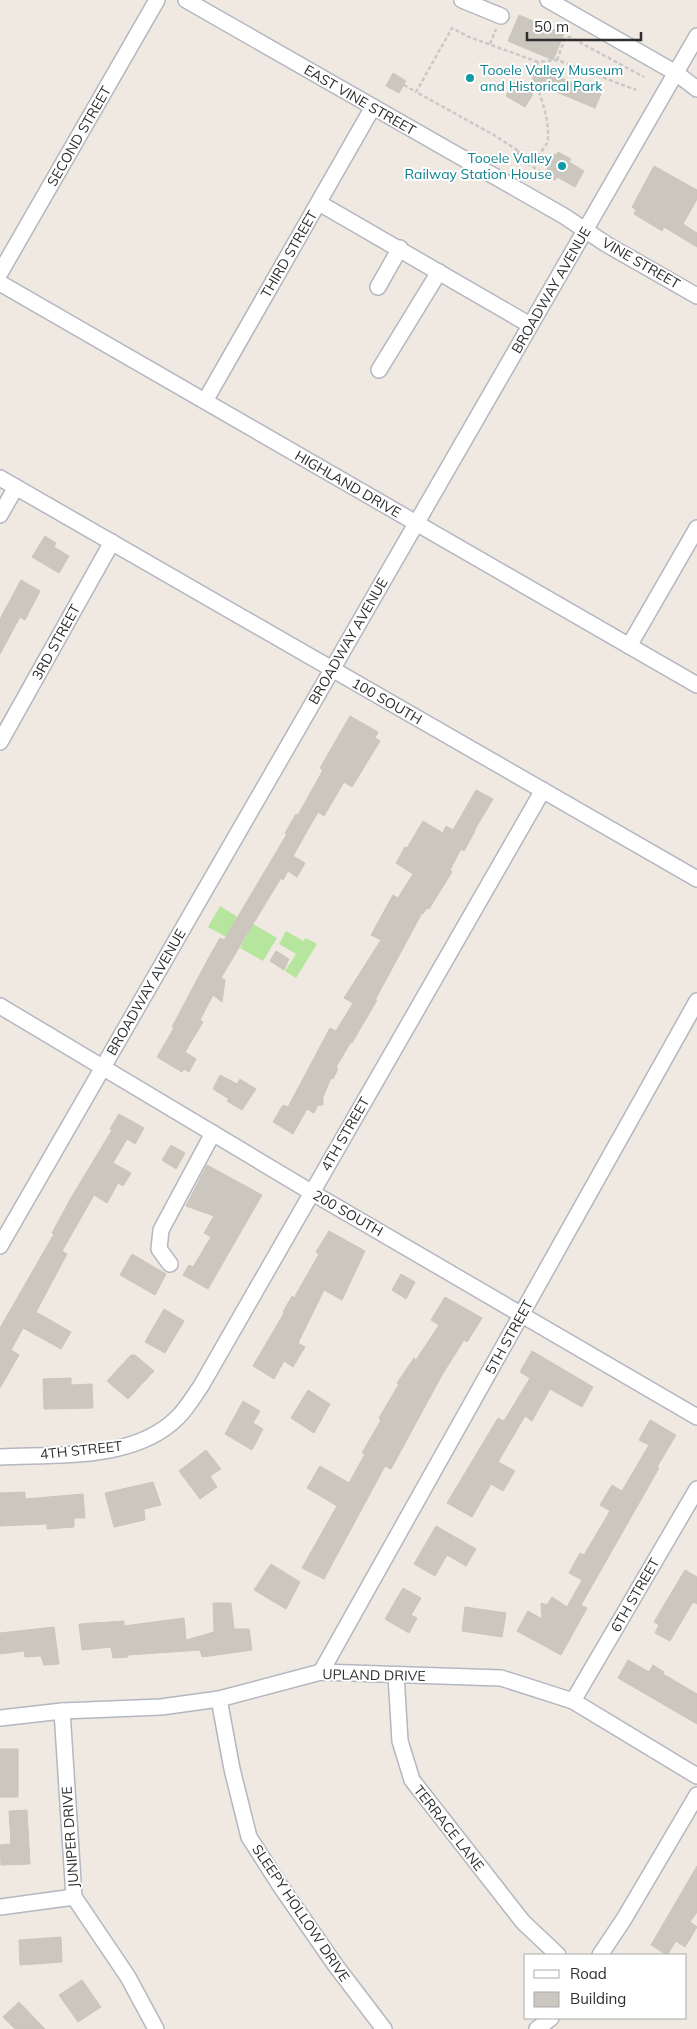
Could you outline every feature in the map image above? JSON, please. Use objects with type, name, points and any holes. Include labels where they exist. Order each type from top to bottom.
[{"type":"street","name":"SECOND STREET","points":[[0,273],[157,0]]},
{"type":"street","name":"EAST VINE STREET","points":[[186,0],[585,230]]},
{"type":"street","points":[[462,0],[502,16]]},
{"type":"street","points":[[548,0],[573,6],[676,73],[697,89]]},
{"type":"street","name":"BROADWAY AVENUE","points":[[0,1246],[697,36]]},
{"type":"street","name":"THIRD STREET","points":[[205,401],[373,107]]},
{"type":"street","points":[[318,203],[400,248],[530,326]]},
{"type":"street","name":"VINE STREET","points":[[585,230],[697,296]]},
{"type":"street","points":[[378,287],[400,248]]},
{"type":"street","points":[[378,370],[439,272]]},
{"type":"street","name":"HIGHLAND DRIVE","points":[[0,283],[697,685]]},
{"type":"street","name":"100 SOUTH","points":[[0,478],[697,879]]},
{"type":"street","points":[[0,514],[16,487]]},
{"type":"street","points":[[629,646],[697,528]]},
{"type":"street","name":"3RD STREET","points":[[0,742],[112,542]]},
{"type":"street","name":"4TH STREET","points":[[0,1457],[78,1454],[121,1448],[151,1437],[178,1417],[201,1386],[543,790]]},
{"type":"street","name":"5TH STREET","points":[[321,1672],[697,1001]]},
{"type":"street","name":"200 SOUTH","points":[[0,1006],[311,1192],[697,1417]]},
{"type":"street","points":[[170,1264],[159,1249],[161,1230],[213,1133]]},
{"type":"street","name":"6TH STREET","points":[[573,1701],[697,1489]]},
{"type":"street","name":"UPLAND DRIVE","points":[[0,1718],[62,1711],[161,1707],[219,1700],[321,1672],[501,1678],[573,1701],[697,1776]]},
{"type":"street","name":"TERRACE LANE","points":[[396,1675],[400,1741],[412,1780],[524,1922],[557,1954]]},
{"type":"street","name":"SLEEPY HOLLOW DRIVE","points":[[219,1700],[232,1769],[250,1837],[281,1887],[336,1966],[384,2029]]},
{"type":"street","name":"JUNIPER DRIVE","points":[[62,1711],[74,1897],[128,1977],[156,2029]]},
{"type":"street","points":[[601,1954],[697,1795]]},
{"type":"street","points":[[0,1908],[74,1897]]},
{"type":"street","points":[[538,2029],[549,2019]]},
{"type":"path","points":[[416,92],[452,28],[469,37],[538,62],[557,60],[636,90]]},
{"type":"path","points":[[557,60],[560,47],[565,38],[570,37],[644,77]]},
{"type":"path","points":[[404,85],[530,158],[538,156],[547,142],[547,122],[533,77],[538,62]]},
{"type":"path","points":[[519,151],[516,157],[552,178]]},
{"type":"green space","points":[[220,906],[236,916],[237,919],[228,938],[208,927]]},
{"type":"green space","points":[[253,924],[277,938],[263,961],[240,948]]},
{"type":"green space","points":[[286,931],[303,941],[306,938],[317,944],[296,978],[285,971],[296,954],[279,944]]},
{"type":"building","points":[[519,15],[564,34],[553,60],[508,41]]},
{"type":"building","points":[[537,68],[601,94],[595,108],[532,82]]},
{"type":"building","points":[[393,73],[406,81],[399,93],[386,86]]},
{"type":"building","points":[[513,82],[533,94],[525,107],[506,96]]},
{"type":"building","name":"Tooele Valley Railway Station House","points":[[558,152],[571,159],[569,162],[584,171],[575,187],[557,177],[555,180],[545,174],[554,154],[556,155]]},
{"type":"building","points":[[654,166],[697,190],[697,199],[683,224],[697,233],[697,247],[664,227],[662,231],[634,214],[636,210],[632,207]]},
{"type":"building","points":[[45,536],[56,543],[54,547],[69,556],[59,573],[32,557]]},
{"type":"building","points":[[21,580],[40,591],[25,620],[20,617],[0,654],[0,619]]},
{"type":"building","points":[[350,716],[378,732],[375,738],[380,741],[352,787],[344,782],[324,816],[318,812],[293,856],[305,863],[297,877],[288,871],[283,880],[281,878],[221,978],[225,980],[222,1002],[213,995],[200,1020],[203,1022],[185,1052],[196,1059],[189,1072],[184,1069],[182,1072],[157,1057],[174,1028],[172,1027],[208,959],[220,938],[224,940],[287,834],[285,833],[296,814],[298,815],[323,770],[320,768]]},
{"type":"building","points":[[476,790],[493,799],[464,851],[461,849],[450,870],[452,872],[429,909],[427,908],[422,913],[375,1000],[377,1000],[336,1067],[338,1069],[333,1079],[331,1078],[323,1097],[323,1105],[318,1105],[314,1113],[307,1109],[293,1134],[273,1122],[283,1105],[288,1107],[330,1028],[336,1031],[353,1003],[344,998],[381,940],[371,935],[393,895],[398,898],[413,874],[396,863],[423,821],[443,833],[446,826],[453,830]]},
{"type":"building","points":[[276,951],[289,959],[284,970],[270,961]]},
{"type":"building","points":[[220,1075],[237,1084],[240,1079],[256,1089],[242,1110],[227,1101],[229,1099],[213,1089]]},
{"type":"building","points":[[119,1114],[144,1128],[135,1144],[127,1139],[113,1163],[131,1173],[123,1186],[118,1183],[107,1203],[94,1195],[62,1251],[67,1254],[36,1312],[71,1332],[61,1349],[23,1328],[11,1350],[19,1355],[0,1388],[0,1328],[54,1234],[52,1233],[71,1198],[112,1130],[110,1129]]},
{"type":"building","points":[[171,1145],[185,1153],[176,1169],[162,1160]]},
{"type":"building","points":[[207,1165],[262,1195],[208,1289],[183,1275],[189,1265],[193,1267],[211,1237],[204,1233],[214,1216],[186,1206]]},
{"type":"building","points":[[329,1231],[365,1251],[342,1300],[324,1290],[298,1343],[305,1347],[293,1367],[284,1361],[274,1379],[253,1366],[292,1296],[294,1298],[319,1254],[316,1252]]},
{"type":"building","points":[[132,1254],[166,1274],[155,1295],[120,1275]]},
{"type":"building","points":[[401,1274],[415,1282],[406,1299],[392,1290]]},
{"type":"building","points":[[445,1297],[482,1318],[467,1342],[464,1340],[442,1375],[391,1469],[385,1466],[324,1579],[302,1568],[337,1506],[307,1488],[320,1466],[349,1483],[365,1454],[362,1453],[381,1420],[379,1418],[399,1384],[397,1383],[414,1358],[416,1360],[439,1325],[431,1320]]},
{"type":"building","points":[[164,1309],[184,1321],[165,1353],[145,1342]]},
{"type":"building","points":[[532,1351],[593,1387],[582,1407],[550,1389],[532,1421],[525,1416],[498,1462],[515,1471],[503,1491],[491,1484],[472,1517],[447,1503],[498,1418],[504,1421],[530,1378],[520,1372]]},
{"type":"building","points":[[131,1355],[135,1355],[154,1371],[128,1399],[107,1381]]},
{"type":"building","points":[[71,1378],[71,1385],[92,1384],[93,1408],[44,1409],[43,1379]]},
{"type":"building","points":[[308,1390],[330,1404],[314,1433],[291,1418]]},
{"type":"building","points":[[243,1401],[260,1411],[253,1423],[263,1429],[252,1450],[225,1434]]},
{"type":"building","points":[[650,1420],[676,1435],[581,1605],[587,1608],[561,1655],[517,1631],[528,1611],[542,1619],[541,1603],[547,1605],[552,1597],[567,1607],[582,1580],[569,1573],[580,1553],[584,1555],[610,1511],[600,1505],[612,1485],[622,1491],[649,1445],[639,1440]]},
{"type":"building","points":[[206,1450],[221,1469],[210,1476],[217,1487],[200,1499],[179,1471]]},
{"type":"building","points":[[153,1482],[161,1505],[144,1509],[145,1520],[114,1527],[105,1493]]},
{"type":"building","points":[[25,1492],[25,1499],[83,1494],[85,1518],[74,1518],[74,1527],[47,1529],[47,1524],[0,1526],[0,1493]]},
{"type":"building","points":[[436,1526],[476,1549],[466,1566],[447,1555],[435,1576],[414,1564]]},
{"type":"building","points":[[271,1564],[300,1582],[286,1609],[254,1590]]},
{"type":"building","points":[[685,1570],[697,1577],[697,1604],[693,1602],[670,1641],[655,1633],[659,1625],[654,1622]]},
{"type":"building","points":[[403,1588],[421,1598],[411,1615],[417,1618],[409,1633],[385,1619]]},
{"type":"building","points":[[213,1603],[231,1603],[234,1629],[249,1629],[252,1650],[202,1657],[200,1650],[128,1655],[128,1657],[113,1658],[111,1647],[82,1650],[79,1624],[124,1621],[124,1626],[184,1618],[186,1640],[214,1632]]},
{"type":"building","points":[[465,1607],[506,1613],[502,1637],[462,1631]]},
{"type":"building","points":[[54,1627],[59,1664],[44,1665],[41,1656],[25,1657],[24,1651],[0,1654],[0,1633]]},
{"type":"building","points":[[628,1660],[649,1672],[653,1665],[664,1672],[663,1674],[697,1694],[697,1724],[618,1678]]},
{"type":"building","points":[[0,1749],[18,1749],[18,1797],[0,1797]]},
{"type":"building","points":[[27,1810],[30,1864],[1,1865],[0,1845],[11,1844],[9,1811]]},
{"type":"building","points":[[697,1866],[697,1912],[690,1922],[697,1927],[685,1947],[676,1941],[668,1954],[651,1945]]},
{"type":"building","points":[[61,1937],[62,1962],[20,1965],[19,1940]]},
{"type":"building","points":[[82,1980],[101,2007],[78,2022],[59,1995]]},
{"type":"building","points":[[19,2002],[45,2029],[15,2029],[3,2017]]},
{"type":"place","name":"Tooele Valley Museum and Historical Park","points":[[470,78]]},
{"type":"place","name":"Tooele Valley Railway Station House","points":[[562,166]]}]
